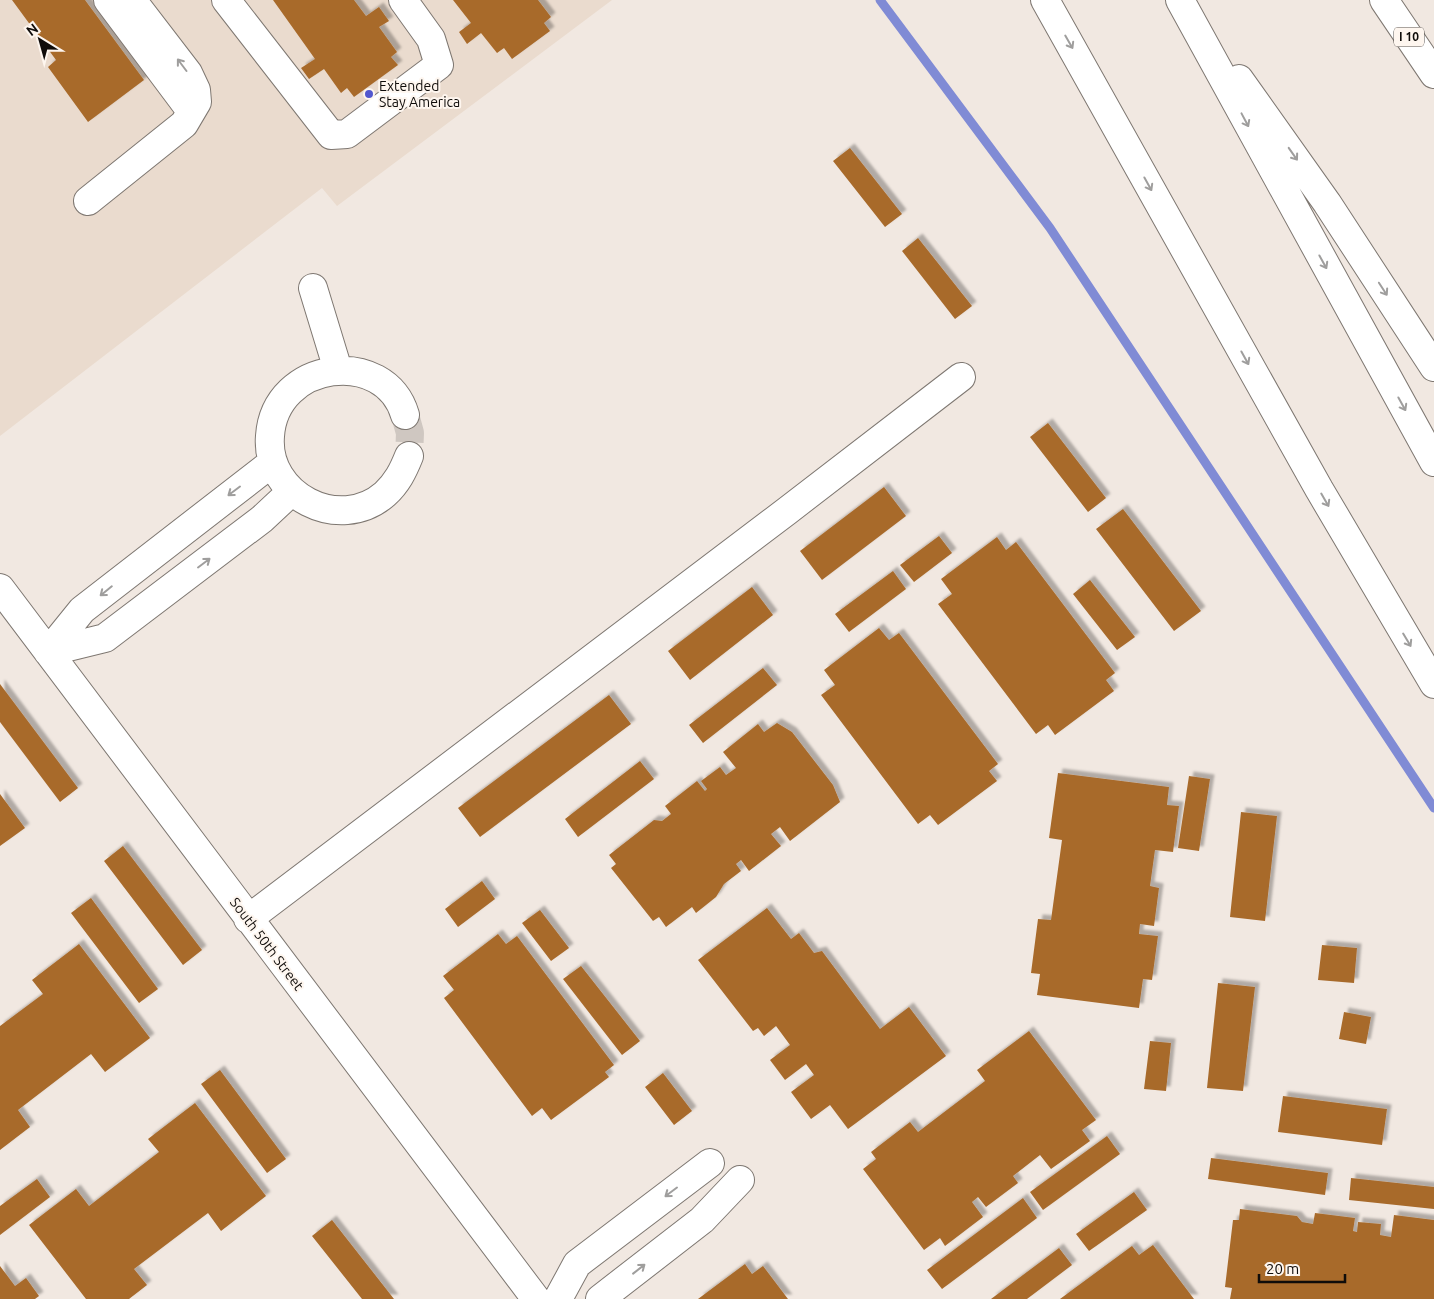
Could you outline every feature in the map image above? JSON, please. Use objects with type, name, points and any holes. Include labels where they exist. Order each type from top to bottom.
[{"type":"main road","points":[[108,0],[188,117]]},
{"type":"main road","points":[[88,201],[188,117],[196,102],[196,90],[188,73],[132,0]]},
{"type":"main road","points":[[226,0],[331,135],[347,134],[439,65],[431,39],[403,0]]},
{"type":"main road","points":[[1045,0],[1319,489],[1434,684]]},
{"type":"main road","points":[[1180,0],[1434,462]]},
{"type":"main road","points":[[1184,0],[1327,203],[1434,368]]},
{"type":"main road","name":"I 10","points":[[1384,0],[1434,74]]},
{"type":"main road","points":[[313,288],[338,370]]},
{"type":"main road","points":[[405,415],[391,391],[372,377],[350,370],[327,371],[305,379],[287,394],[275,413],[270,436],[273,462],[281,479],[292,491],[297,496],[318,507],[341,511],[364,506],[384,495],[400,478],[409,456]]},
{"type":"main road","points":[[248,919],[961,377]]},
{"type":"main road","points":[[48,652],[82,610],[273,462]]},
{"type":"main road","points":[[48,652],[105,638],[262,519],[292,491]]},
{"type":"main road","points":[[151,555],[174,586]]},
{"type":"main road","name":"South 50th Street","points":[[0,588],[536,1299]]},
{"type":"main road","points":[[558,1299],[577,1264],[710,1162]]},
{"type":"main road","points":[[600,1299],[702,1220],[740,1180]]},
{"type":"shaded area","points":[[0,0],[612,0],[337,206],[322,188],[0,436]]},
{"type":"building","points":[[12,0],[85,0],[144,80],[88,122],[48,67],[56,60]]},
{"type":"building","points":[[273,0],[354,0],[366,16],[379,7],[389,21],[379,27],[397,52],[391,57],[398,65],[354,97],[347,88],[341,93],[324,69],[309,79],[301,68],[315,59]]},
{"type":"building","points":[[453,0],[538,0],[551,17],[544,23],[550,31],[512,59],[504,48],[497,53],[481,33],[467,44],[459,32],[471,23]]},
{"type":"building","points":[[850,148],[902,214],[885,227],[833,161]]},
{"type":"building","points":[[918,238],[972,306],[955,319],[902,251]]},
{"type":"building","points":[[1048,423],[1106,498],[1088,512],[1030,437]]},
{"type":"building","points":[[884,487],[906,516],[822,580],[800,551]]},
{"type":"building","points":[[1123,509],[1201,611],[1174,631],[1096,529]]},
{"type":"building","points":[[939,536],[952,553],[914,582],[900,565]]},
{"type":"building","points":[[997,537],[1006,550],[1016,542],[1115,673],[1106,680],[1114,691],[1055,735],[1048,725],[1036,734],[938,604],[952,594],[941,579]]},
{"type":"building","points":[[893,571],[906,589],[849,632],[835,614]]},
{"type":"building","points":[[1090,580],[1135,637],[1117,650],[1073,594]]},
{"type":"building","points":[[752,587],[773,615],[690,680],[668,651]]},
{"type":"building","points":[[879,628],[889,640],[899,633],[998,764],[989,771],[997,781],[938,825],[930,815],[918,824],[821,695],[835,685],[824,670]]},
{"type":"building","points":[[763,668],[777,685],[703,743],[689,725]]},
{"type":"building","points":[[0,684],[78,788],[60,802],[0,722]]},
{"type":"building","points":[[609,695],[631,724],[480,837],[458,808]]},
{"type":"building","points":[[777,723],[792,732],[833,785],[840,802],[790,841],[780,827],[771,834],[781,846],[749,871],[741,860],[736,864],[741,871],[724,884],[716,897],[696,913],[692,907],[666,927],[659,917],[653,921],[611,868],[616,864],[609,855],[654,820],[662,821],[671,814],[665,806],[697,781],[705,791],[707,789],[701,781],[720,767],[726,775],[736,768],[723,752],[758,724],[764,732]]},
{"type":"building","points":[[640,761],[654,779],[578,837],[565,819]]},
{"type":"building","points":[[1058,773],[1169,787],[1167,805],[1179,806],[1173,852],[1155,850],[1150,886],[1159,888],[1154,926],[1140,924],[1139,934],[1158,936],[1152,980],[1143,979],[1139,1008],[1037,995],[1040,974],[1031,973],[1038,919],[1051,920],[1062,840],[1049,838]]},
{"type":"building","points":[[1189,776],[1210,779],[1199,851],[1178,848]]},
{"type":"building","points":[[0,794],[25,828],[0,846]]},
{"type":"building","points":[[1241,812],[1277,816],[1265,921],[1230,917]]},
{"type":"building","points":[[123,846],[202,950],[183,965],[104,861]]},
{"type":"building","points":[[482,881],[495,899],[458,927],[445,909]]},
{"type":"building","points":[[91,898],[158,989],[139,1003],[71,913]]},
{"type":"building","points":[[767,908],[791,939],[799,933],[814,953],[822,951],[880,1029],[909,1007],[946,1056],[848,1129],[830,1105],[811,1119],[791,1092],[814,1075],[806,1064],[785,1080],[770,1060],[790,1045],[776,1026],[764,1036],[758,1028],[753,1031],[698,960]]},
{"type":"building","points":[[540,910],[569,948],[551,961],[522,923]]},
{"type":"building","points":[[498,934],[506,944],[517,936],[614,1065],[605,1072],[609,1077],[551,1120],[542,1108],[532,1116],[444,998],[454,990],[443,976]]},
{"type":"building","points":[[79,944],[150,1038],[105,1072],[91,1054],[18,1110],[30,1127],[0,1150],[0,1026],[43,994],[32,980]]},
{"type":"building","points":[[1322,945],[1357,948],[1354,983],[1318,980]]},
{"type":"building","points":[[581,966],[640,1041],[622,1055],[563,979]]},
{"type":"building","points":[[1218,983],[1255,987],[1243,1091],[1207,1088]]},
{"type":"building","points":[[1344,1012],[1371,1017],[1366,1044],[1339,1039]]},
{"type":"building","points":[[1029,1031],[1096,1120],[1082,1130],[1090,1141],[1051,1169],[1040,1155],[1013,1176],[1018,1183],[986,1207],[978,1197],[972,1202],[983,1217],[945,1246],[940,1238],[924,1250],[863,1169],[876,1159],[871,1152],[910,1122],[918,1132],[985,1081],[977,1070]]},
{"type":"building","points":[[1150,1041],[1171,1043],[1166,1091],[1144,1089]]},
{"type":"building","points":[[220,1070],[286,1159],[267,1173],[201,1084]]},
{"type":"building","points":[[663,1073],[692,1111],[674,1125],[645,1087]]},
{"type":"building","points":[[1283,1096],[1387,1109],[1382,1145],[1278,1132]]},
{"type":"building","points":[[195,1103],[266,1196],[221,1231],[208,1213],[134,1269],[147,1285],[129,1299],[86,1299],[29,1225],[76,1189],[89,1206],[159,1152],[148,1139]]},
{"type":"building","points":[[1107,1136],[1120,1154],[1043,1210],[1030,1192]]},
{"type":"building","points":[[1211,1158],[1328,1173],[1325,1195],[1208,1179]]},
{"type":"building","points":[[1351,1178],[1434,1187],[1434,1209],[1349,1200]]},
{"type":"building","points":[[37,1179],[50,1197],[0,1235],[0,1206]]},
{"type":"building","points":[[1134,1192],[1147,1210],[1089,1251],[1076,1234]]},
{"type":"building","points":[[1023,1198],[1037,1218],[942,1289],[927,1270]]},
{"type":"building","points":[[1240,1209],[1297,1216],[1302,1222],[1313,1224],[1315,1213],[1355,1218],[1353,1231],[1357,1232],[1358,1222],[1381,1224],[1380,1235],[1391,1237],[1394,1215],[1434,1220],[1434,1299],[1230,1299],[1232,1288],[1225,1287],[1233,1220],[1239,1220]]},
{"type":"building","points":[[332,1220],[394,1299],[362,1299],[312,1236]]},
{"type":"building","points":[[1153,1245],[1194,1299],[1060,1299],[1132,1246],[1139,1255]]},
{"type":"building","points":[[1059,1248],[1072,1265],[1027,1299],[991,1299]]},
{"type":"building","points":[[745,1264],[752,1274],[763,1266],[788,1299],[698,1299]]},
{"type":"building","points":[[0,1266],[15,1286],[26,1278],[39,1296],[35,1299],[0,1299]]},
{"type":"waterway","points":[[880,0],[1050,228],[1434,808]]},
{"type":"tunnel","points":[[405,415],[410,433],[409,456]]},
{"type":"place","name":"Extended Stay America","points":[[369,94]]}]
